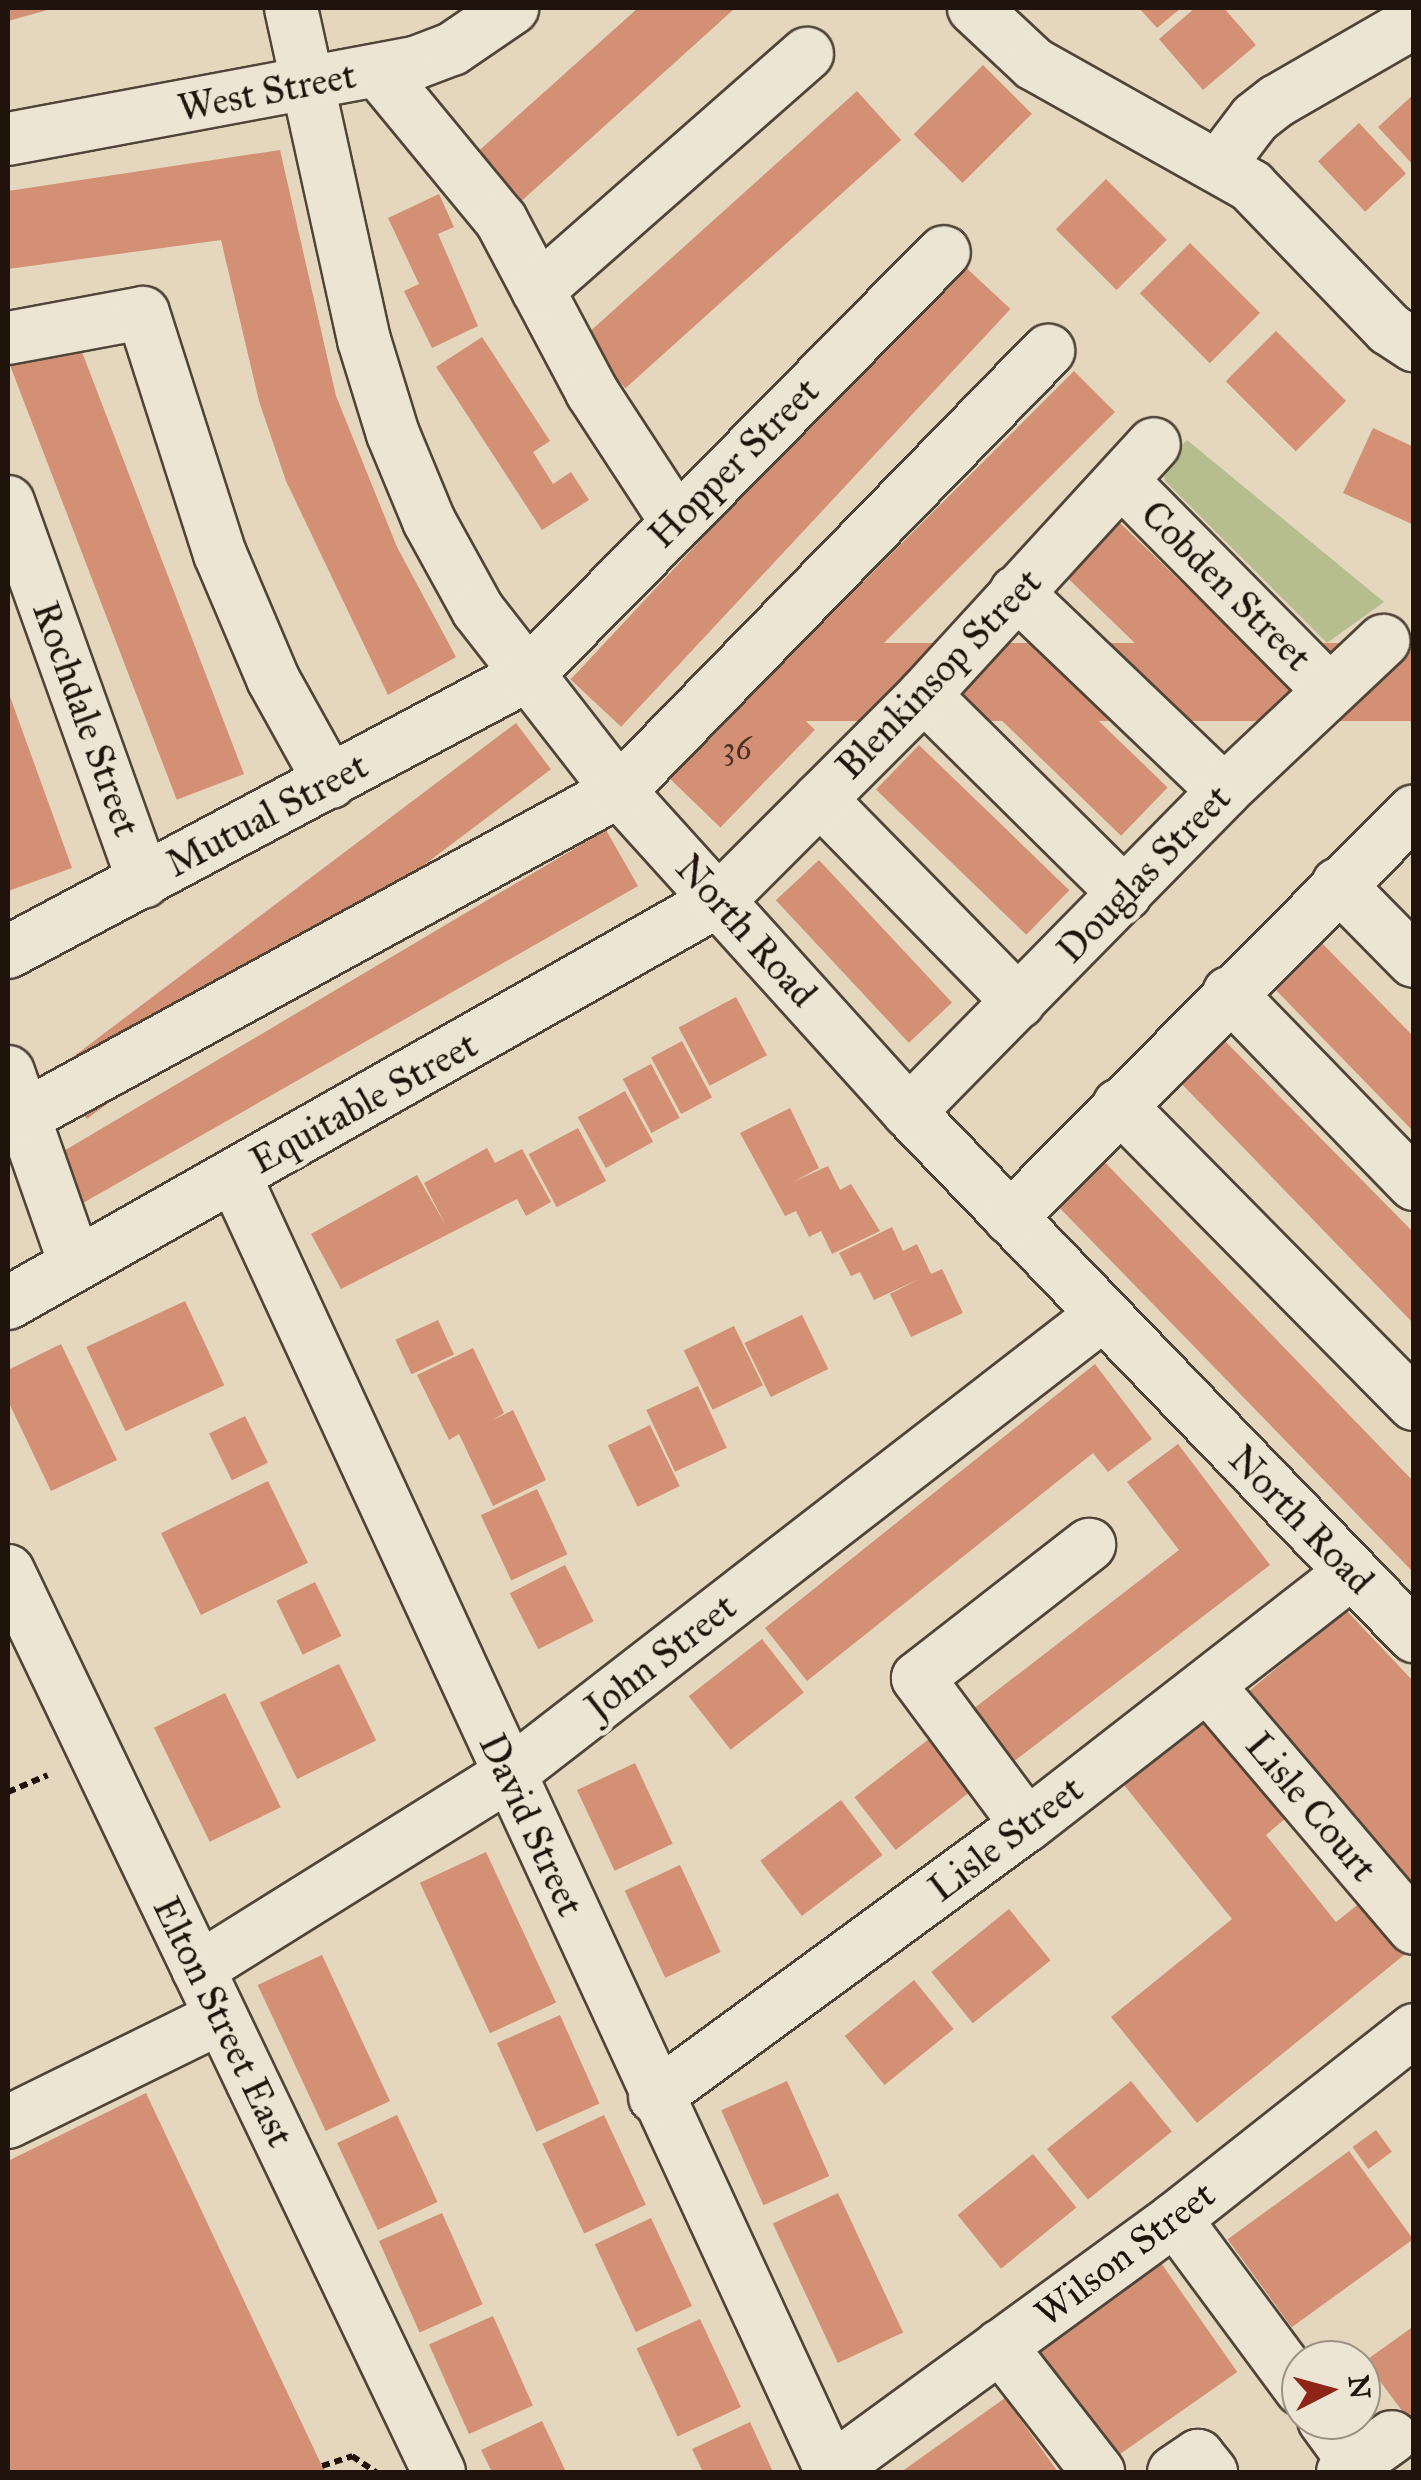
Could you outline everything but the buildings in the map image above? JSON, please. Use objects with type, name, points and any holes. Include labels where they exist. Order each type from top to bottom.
[{"type":"street","name":"North Road","points":[[291,8],[364,340],[394,434],[429,521],[478,610],[619,791],[909,1112],[1414,1636]]},
{"type":"street","name":"West Street","points":[[8,139],[310,87],[378,71],[452,50],[512,8]]},
{"type":"street","points":[[974,8],[1034,64],[1220,164],[1251,186],[1389,329],[1414,345]]},
{"type":"street","points":[[1220,164],[1254,118],[1414,22]]},
{"type":"street","points":[[538,290],[807,54]]},
{"type":"street","points":[[378,71],[501,220],[592,392],[676,522]]},
{"type":"street","name":"Hopper Street","points":[[526,676],[944,252]]},
{"type":"street","points":[[8,338],[144,313],[220,554],[273,679],[330,782]]},
{"type":"street","points":[[75,1263],[15,1095],[619,791],[1048,351]]},
{"type":"street","name":"Blenkinsop Street","points":[[719,900],[924,695],[1139,463]]},
{"type":"street","name":"Cobden Street","points":[[1139,463],[1329,690]]},
{"type":"street","name":"Rochdale Street","points":[[8,502],[144,881]]},
{"type":"street","points":[[1016,592],[1224,791]]},
{"type":"street","name":"Douglas Street","points":[[909,1112],[1224,791],[1383,641]]},
{"type":"street","name":"Mutual Street","points":[[8,952],[526,676]]},
{"type":"street","points":[[924,695],[1124,894]]},
{"type":"street","points":[[820,799],[1019,1002]]},
{"type":"street","points":[[1010,1218],[1229,993],[1414,812]]},
{"type":"street","points":[[1338,884],[1414,962]]},
{"type":"street","name":"Equitable Street","points":[[8,1302],[719,900]]},
{"type":"street","points":[[1229,993],[1414,1184]]},
{"type":"street","points":[[1119,1105],[1414,1404]]},
{"type":"street","name":"David Street","points":[[234,1176],[831,2471]]},
{"type":"street","name":"John Street","points":[[198,1969],[508,1775],[1102,1315]]},
{"type":"street","points":[[1026,1825],[918,1678],[1089,1545]]},
{"type":"street","name":"Elton Street East","points":[[8,1572],[221,2017],[424,2468]]},
{"type":"street","name":"Lisle Street","points":[[655,2096],[1026,1825],[1209,1687],[1351,1573]]},
{"type":"street","name":"Lisle Court","points":[[1209,1687],[1414,1928]]},
{"type":"street","points":[[8,2122],[221,2017]]},
{"type":"street","name":"Wilson Street","points":[[831,2471],[1175,2219],[1414,2030]]},
{"type":"street","points":[[1175,2219],[1281,2363]]},
{"type":"street","points":[[1000,2346],[1098,2472]]},
{"type":"street","points":[[1345,2440],[1364,2458]]},
{"type":"street","points":[[1174,2472],[1198,2456],[1211,2472]]},
{"type":"path","points":[[322,2466],[352,2456],[376,2472]]},
{"type":"green space","points":[[1187,440],[1384,602],[1327,643],[1165,481],[1162,466]]}]
